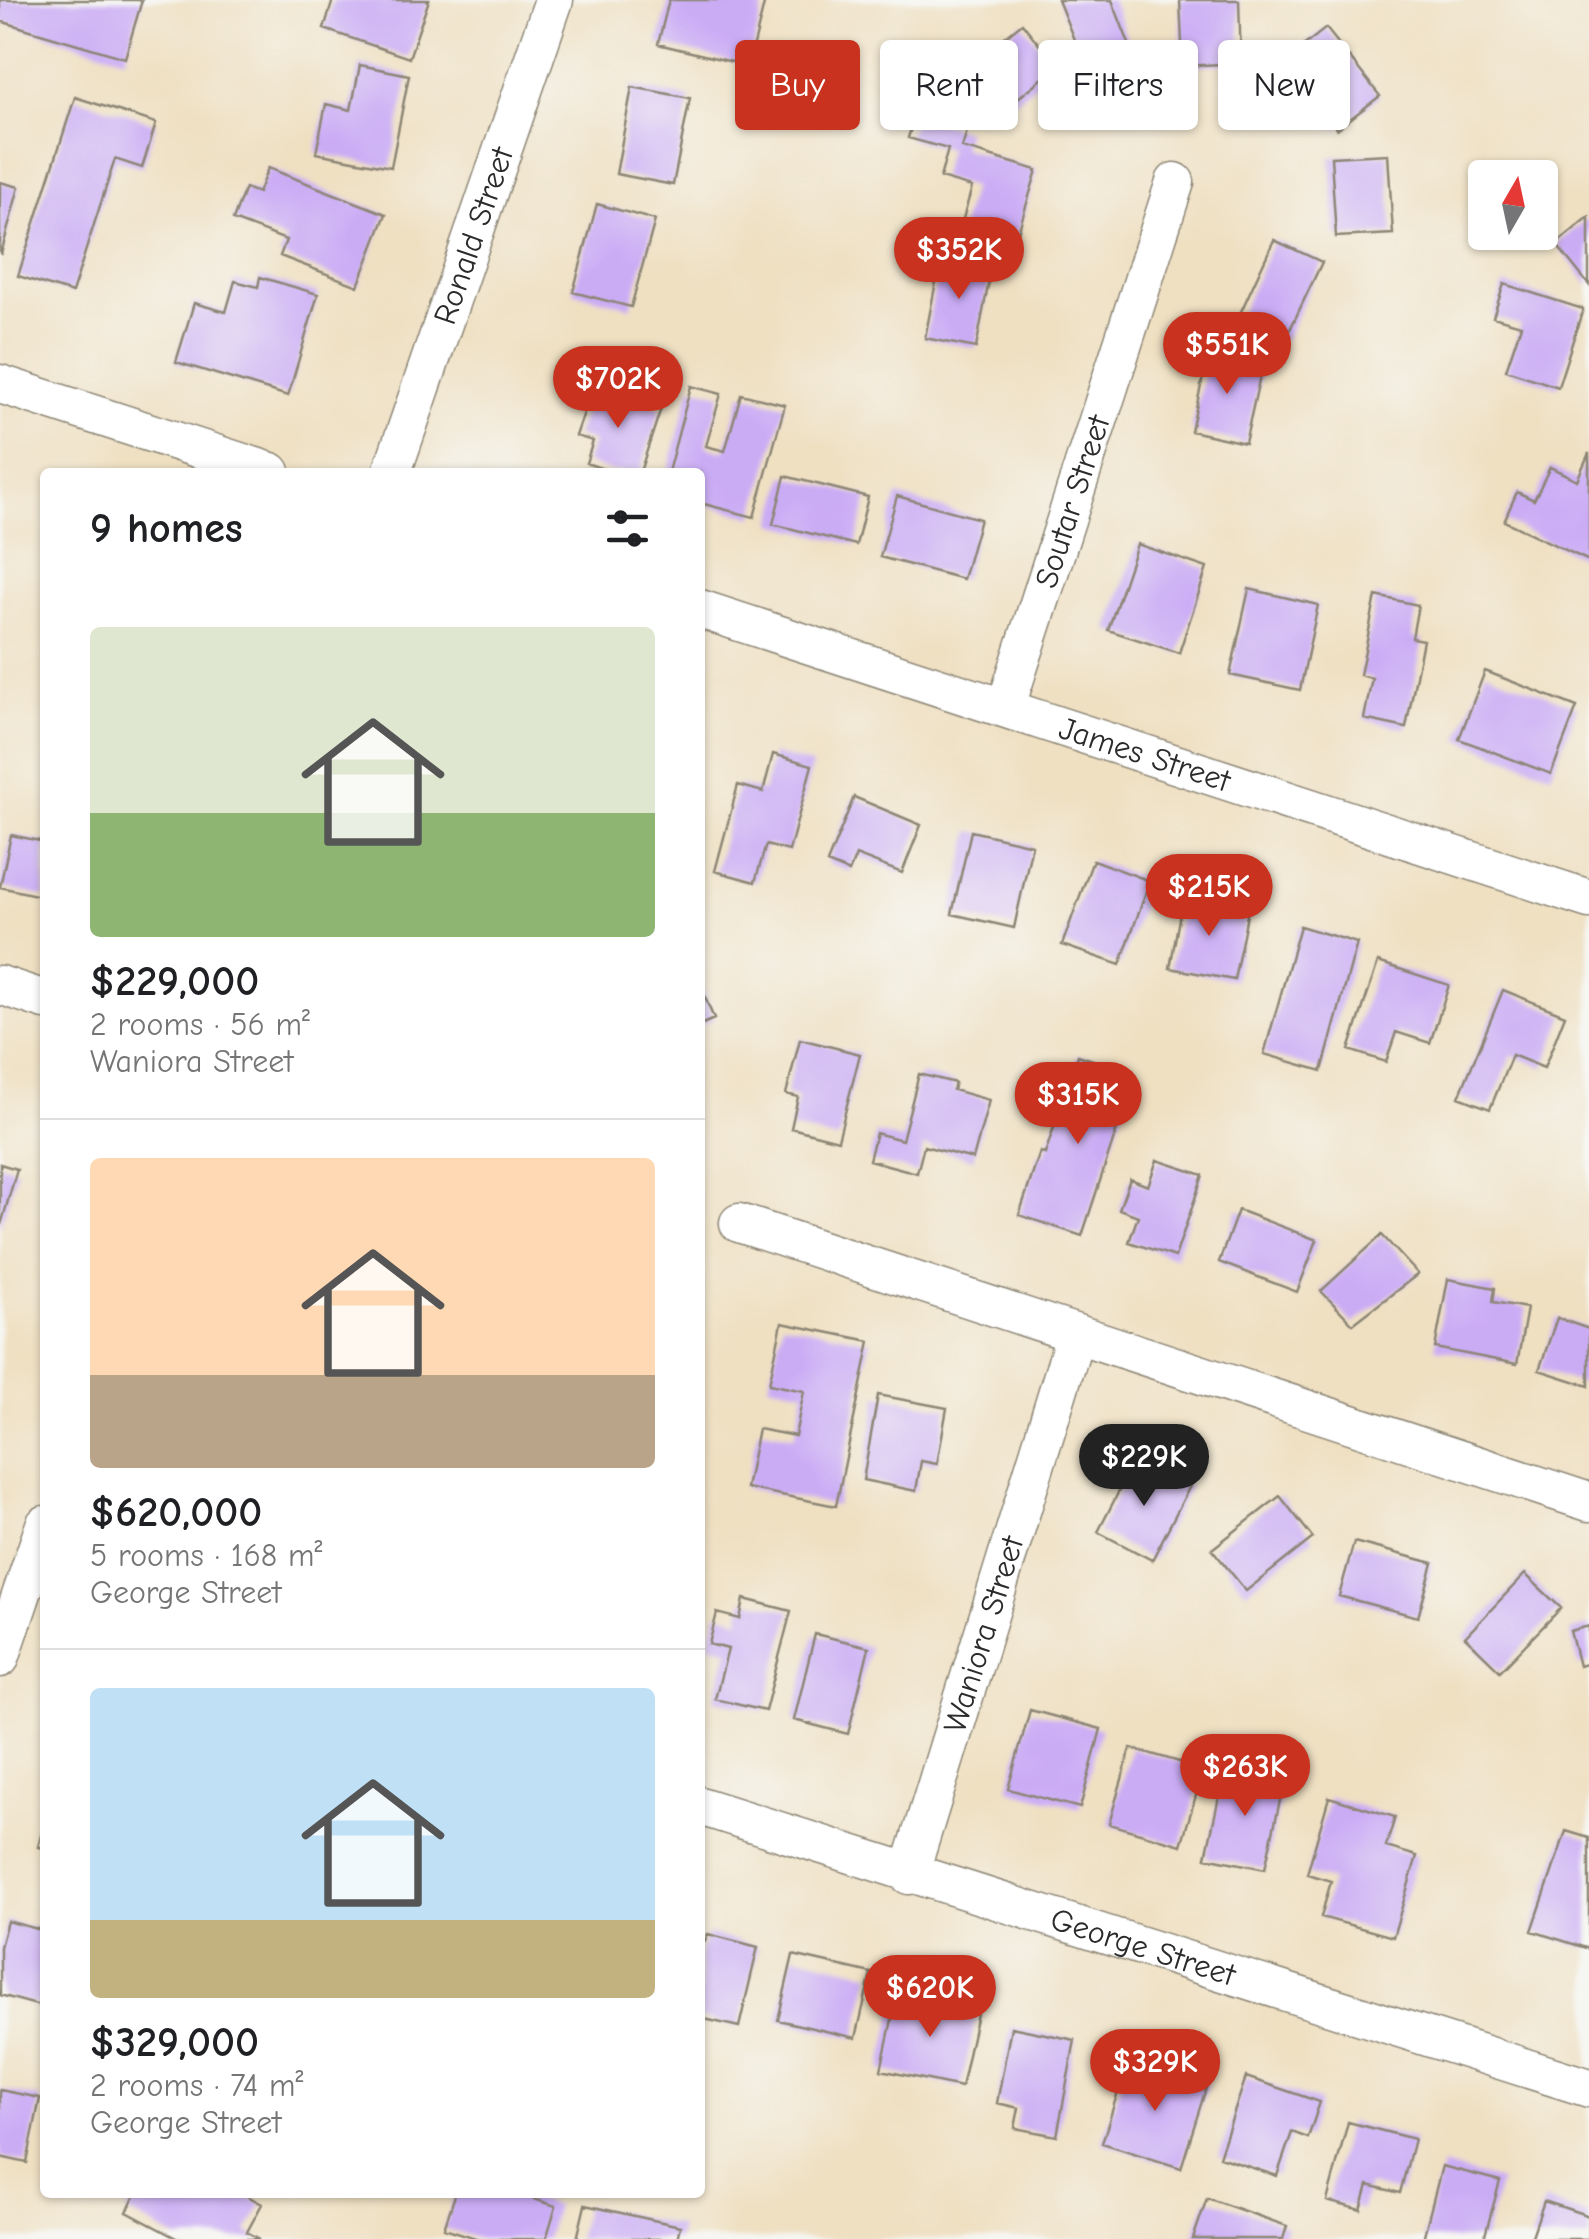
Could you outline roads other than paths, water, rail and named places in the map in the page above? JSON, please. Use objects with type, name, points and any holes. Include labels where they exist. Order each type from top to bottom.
[{"type":"street","name":"Ronald Street","points":[[393,468],[554,0]]},
{"type":"street","name":"Soutar Street","points":[[1006,706],[1175,182]]},
{"type":"street","points":[[0,384],[259,468]]},
{"type":"street","name":"James Street","points":[[705,611],[1589,899]]},
{"type":"street","points":[[0,985],[40,998]]},
{"type":"street","points":[[738,1223],[1589,1502]]},
{"type":"street","name":"Waniora Street","points":[[910,1875],[1074,1336]]},
{"type":"street","points":[[0,1658],[40,1539]]},
{"type":"street","name":"George Street","points":[[705,1808],[1589,2088]]}]
